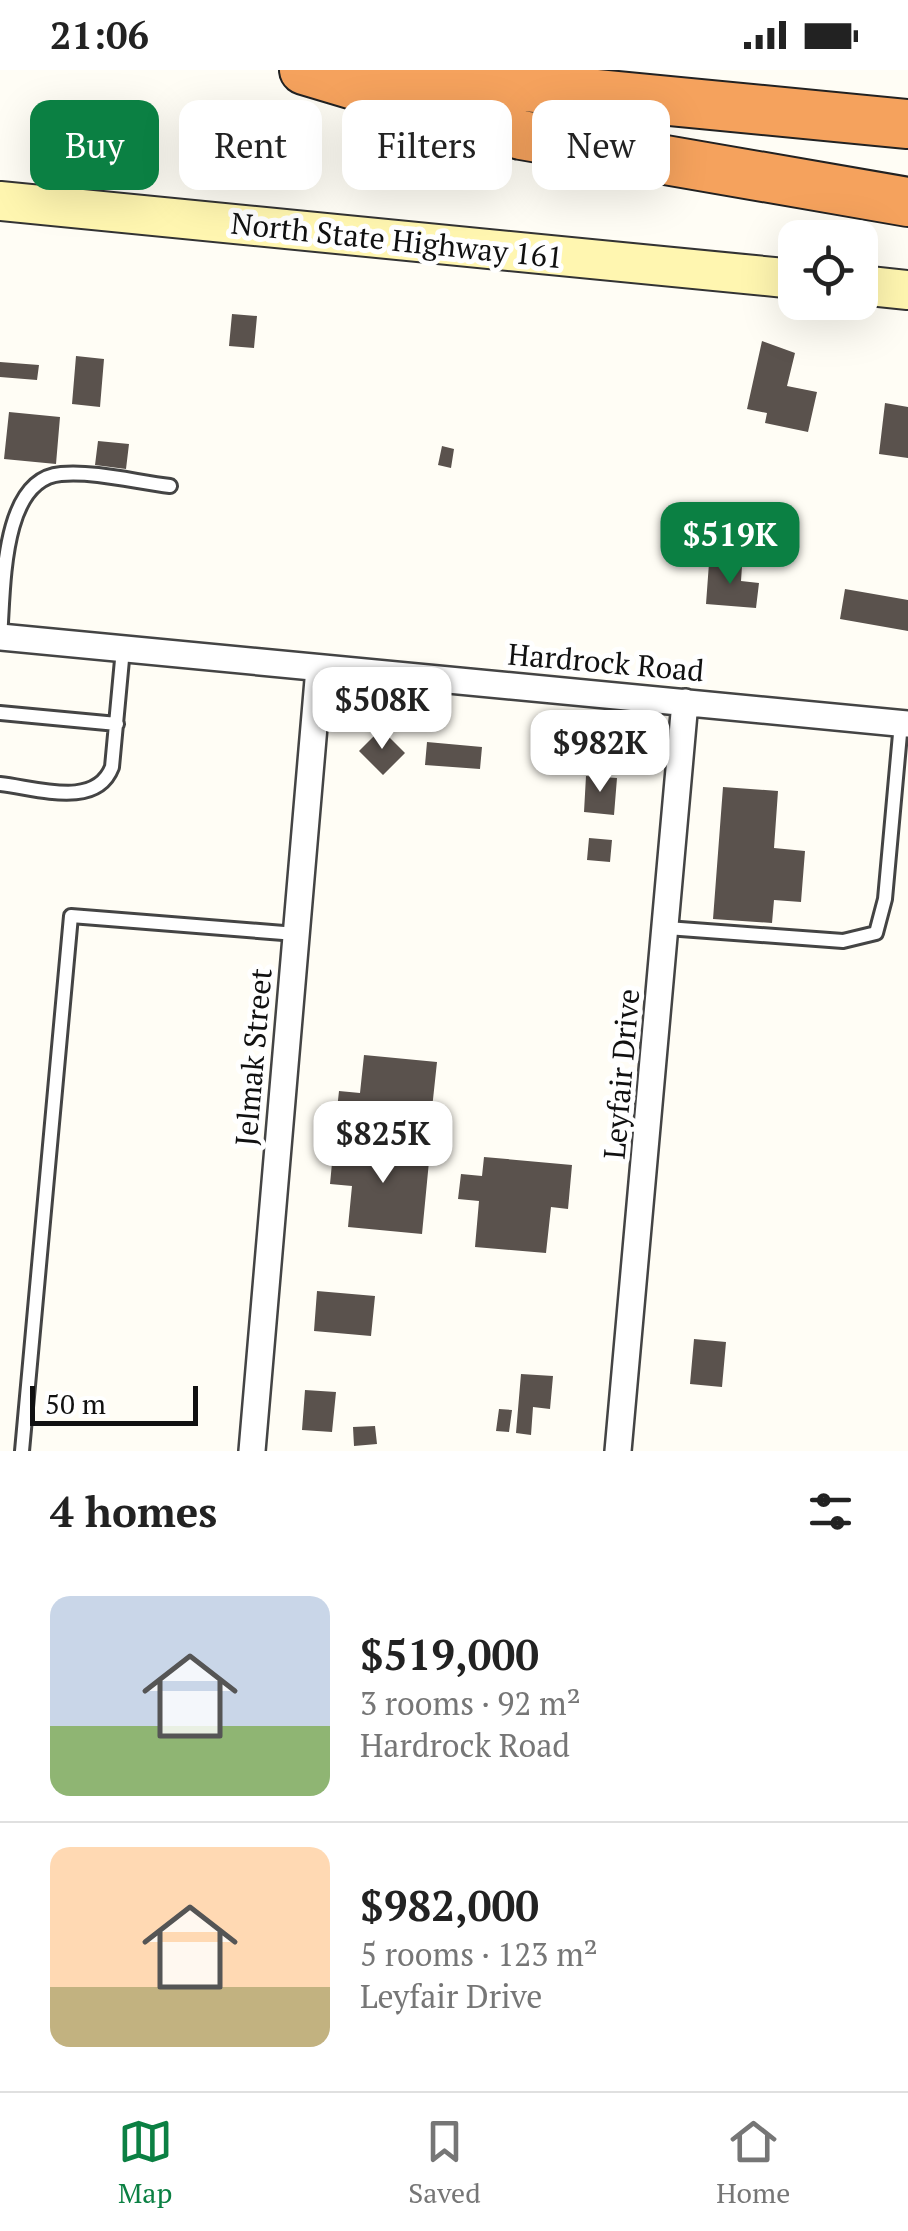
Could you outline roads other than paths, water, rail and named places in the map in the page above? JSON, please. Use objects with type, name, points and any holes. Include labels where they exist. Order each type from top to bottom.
[{"type":"highway","points":[[304,70],[521,135],[908,202]]},
{"type":"highway","points":[[346,70],[526,84],[908,124]]},
{"type":"main road","name":"North State Highway 161","points":[[0,201],[778,276]]},
{"type":"main road","points":[[878,287],[908,290]]},
{"type":"street","name":"Hardrock Road","points":[[0,637],[904,724]]},
{"type":"street","name":"Jelmak Street","points":[[252,1451],[318,668]]},
{"type":"street","name":"Leyfair Drive","points":[[618,1451],[686,702]]},
{"type":"lane","points":[[0,637],[11,522],[30,488],[58,474],[170,486]]},
{"type":"lane","points":[[0,784],[88,793],[106,783],[117,724],[124,649]]},
{"type":"lane","points":[[0,713],[117,724]]},
{"type":"lane","points":[[667,928],[843,941],[876,934],[884,899],[904,724]]},
{"type":"lane","points":[[22,1451],[71,916],[296,934]]}]
